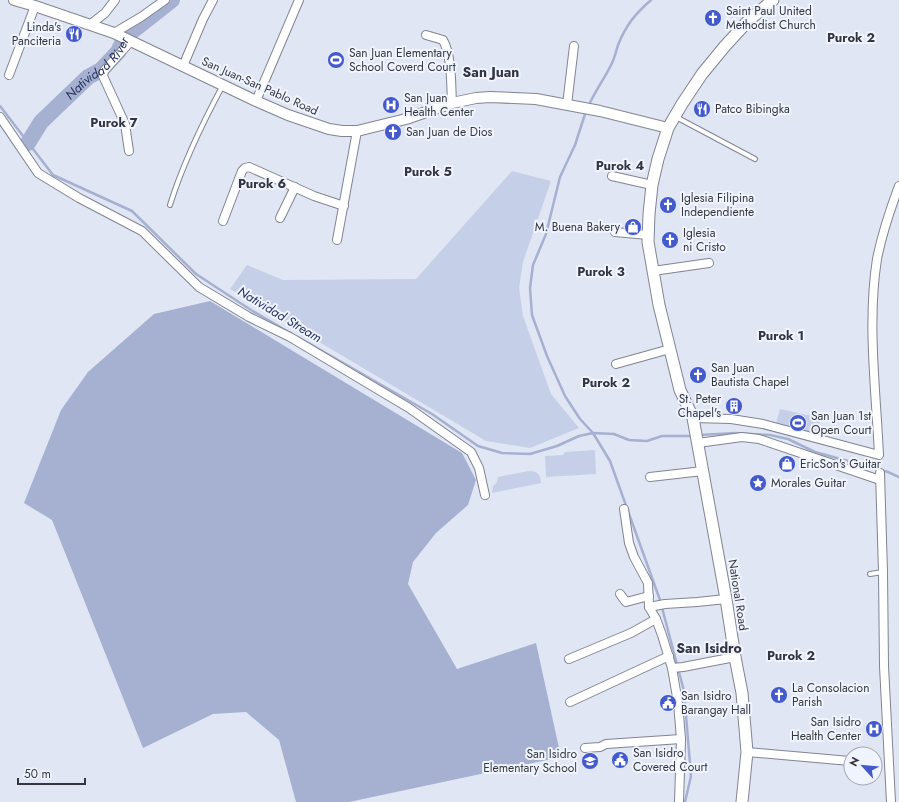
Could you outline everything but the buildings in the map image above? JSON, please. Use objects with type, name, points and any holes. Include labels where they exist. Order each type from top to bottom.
[{"type":"main road","name":"National Road","points":[[742,802],[747,752],[742,693],[693,418],[680,390],[659,305],[648,235],[652,185],[658,158],[668,128],[702,74],[748,21],[772,0]]},
{"type":"street","name":"San Juan-San Pablo Road","points":[[14,0],[91,24],[116,34],[256,101],[288,115],[329,129],[356,131],[406,119],[452,103],[490,97],[536,99],[600,111],[668,128]]},
{"type":"street","points":[[91,24],[105,13],[115,0]]},
{"type":"street","points":[[116,34],[165,0]]},
{"type":"street","points":[[183,66],[203,19],[213,0]]},
{"type":"street","points":[[256,101],[299,0]]},
{"type":"street","points":[[9,75],[35,6]]},
{"type":"street","points":[[426,35],[443,40],[446,45],[452,103]]},
{"type":"street","points":[[129,40],[104,71],[102,76],[125,124],[129,151]]},
{"type":"street","points":[[567,105],[574,46]]},
{"type":"street","points":[[0,117],[38,174],[79,198],[142,231],[199,287],[249,317],[290,337],[409,408],[471,452],[479,468],[485,495]]},
{"type":"street","points":[[338,240],[356,131]]},
{"type":"street","points":[[223,221],[242,171],[245,168],[253,168],[314,196],[344,206]]},
{"type":"street","points":[[612,176],[652,185]]},
{"type":"street","points":[[693,418],[732,419],[763,424],[879,455],[873,350],[874,296],[877,260],[886,220],[899,186]]},
{"type":"street","points":[[280,218],[294,187]]},
{"type":"street","points":[[615,232],[648,235]]},
{"type":"street","points":[[653,270],[709,263]]},
{"type":"street","points":[[616,364],[670,349]]},
{"type":"street","points":[[697,439],[742,437],[759,439],[880,477],[884,666],[892,802]]},
{"type":"street","points":[[650,477],[703,471]]},
{"type":"street","points":[[624,509],[629,542],[634,557],[648,583],[649,596],[657,606],[656,619],[669,656],[677,668],[682,703],[678,802]]},
{"type":"street","points":[[620,594],[626,602],[649,596]]},
{"type":"street","points":[[657,606],[726,598]]},
{"type":"street","points":[[569,659],[631,633],[656,619]]},
{"type":"street","points":[[570,702],[669,656]]},
{"type":"street","points":[[677,668],[735,657]]},
{"type":"street","points":[[585,748],[600,748],[606,744],[681,739]]},
{"type":"street","points":[[747,752],[843,760]]},
{"type":"lane","points":[[170,205],[177,181],[189,152],[223,85]]},
{"type":"lane","points":[[675,117],[755,159]]},
{"type":"lane","points":[[870,574],[883,572]]},
{"type":"shaded area","points":[[512,171],[551,181],[523,262],[519,288],[523,316],[551,394],[579,428],[530,448],[486,441],[230,289],[247,265],[283,280],[416,279]]},
{"type":"shaded area","points":[[210,301],[462,453],[476,480],[468,505],[436,533],[413,562],[408,584],[457,669],[536,643],[561,757],[349,802],[296,802],[279,740],[246,712],[213,714],[143,748],[52,520],[24,503],[61,410],[88,372],[154,314]]},
{"type":"shaded area","name":"San Juan 1st Open Court","points":[[780,409],[821,418],[816,437],[775,427]]},
{"type":"shaded area","points":[[595,450],[596,474],[546,477],[545,456],[563,455],[565,452]]},
{"type":"shaded area","points":[[528,471],[538,474],[541,483],[492,493],[493,486],[497,482],[498,477]]},
{"type":"waterway","name":"Natividad River","points":[[28,143],[41,122],[88,77],[101,70],[118,52],[125,37],[172,0]]},
{"type":"waterway","points":[[588,107],[612,63],[624,32],[640,10],[651,0]]},
{"type":"waterway","name":"Natividad Stream","points":[[0,106],[53,175],[132,211],[196,274],[251,310],[292,334]]},
{"type":"waterway","points":[[586,111],[575,145],[560,177],[546,234],[533,265],[530,288],[532,315],[547,356],[565,396],[580,419],[593,433],[610,461],[660,600],[684,691],[691,776],[685,802]]},
{"type":"waterway","name":"Natividad Stream","points":[[298,337],[432,414],[478,446],[502,453],[530,454],[557,446],[579,436],[593,433],[614,434],[629,440],[647,441],[662,436],[693,436]]},
{"type":"waterway","points":[[700,435],[735,433],[770,435],[788,439],[815,452],[888,472],[899,477]]},
{"type":"place","name":"Saint Paul United Methodist Church","points":[[713,18]]},
{"type":"place","name":"Linda's Panciteria","points":[[74,34]]},
{"type":"place","name":"San Juan Elementary School Coverd Court","points":[[336,60]]},
{"type":"place","name":"San Juan Health Center","points":[[391,105]]},
{"type":"place","name":"Patco Bibingka","points":[[702,109]]},
{"type":"place","name":"San Juan de Dios","points":[[393,132]]},
{"type":"place","name":"Iglesia Filipina Independiente","points":[[668,205]]},
{"type":"place","name":"M. Buena Bakery","points":[[633,227]]},
{"type":"place","name":"Iglesia ni Cristo","points":[[670,240]]},
{"type":"place","name":"San Juan Bautista Chapel","points":[[698,375]]},
{"type":"place","name":"St. Peter Chapel's","points":[[734,406]]},
{"type":"place","name":"San Juan 1st Open Court","points":[[798,423]]},
{"type":"place","name":"EricSon's Guitar","points":[[787,464]]},
{"type":"place","name":"Morales Guitar","points":[[758,483]]},
{"type":"place","name":"La Consolacion Parish","points":[[779,695]]},
{"type":"place","name":"San Isidro Barangay Hall","points":[[668,703]]},
{"type":"place","name":"San Isidro Health Center","points":[[874,729]]},
{"type":"place","name":"San Isidro Covered Court","points":[[620,760]]},
{"type":"place","name":"San Isidro Elementary School","points":[[590,761]]},
{"type":"district","name":"Purok 2","points":[[851,37]]},
{"type":"district","name":"San Juan","points":[[491,72]]},
{"type":"district","name":"Purok 7","points":[[114,122]]},
{"type":"district","name":"Purok 4","points":[[620,165]]},
{"type":"district","name":"Purok 5","points":[[428,171]]},
{"type":"district","name":"Purok 6","points":[[262,183]]},
{"type":"district","name":"Purok 3","points":[[601,271]]},
{"type":"district","name":"Purok 1","points":[[781,335]]},
{"type":"district","name":"Purok 2","points":[[606,382]]},
{"type":"district","name":"San Isidro","points":[[709,648]]},
{"type":"district","name":"Purok 2","points":[[791,655]]}]
